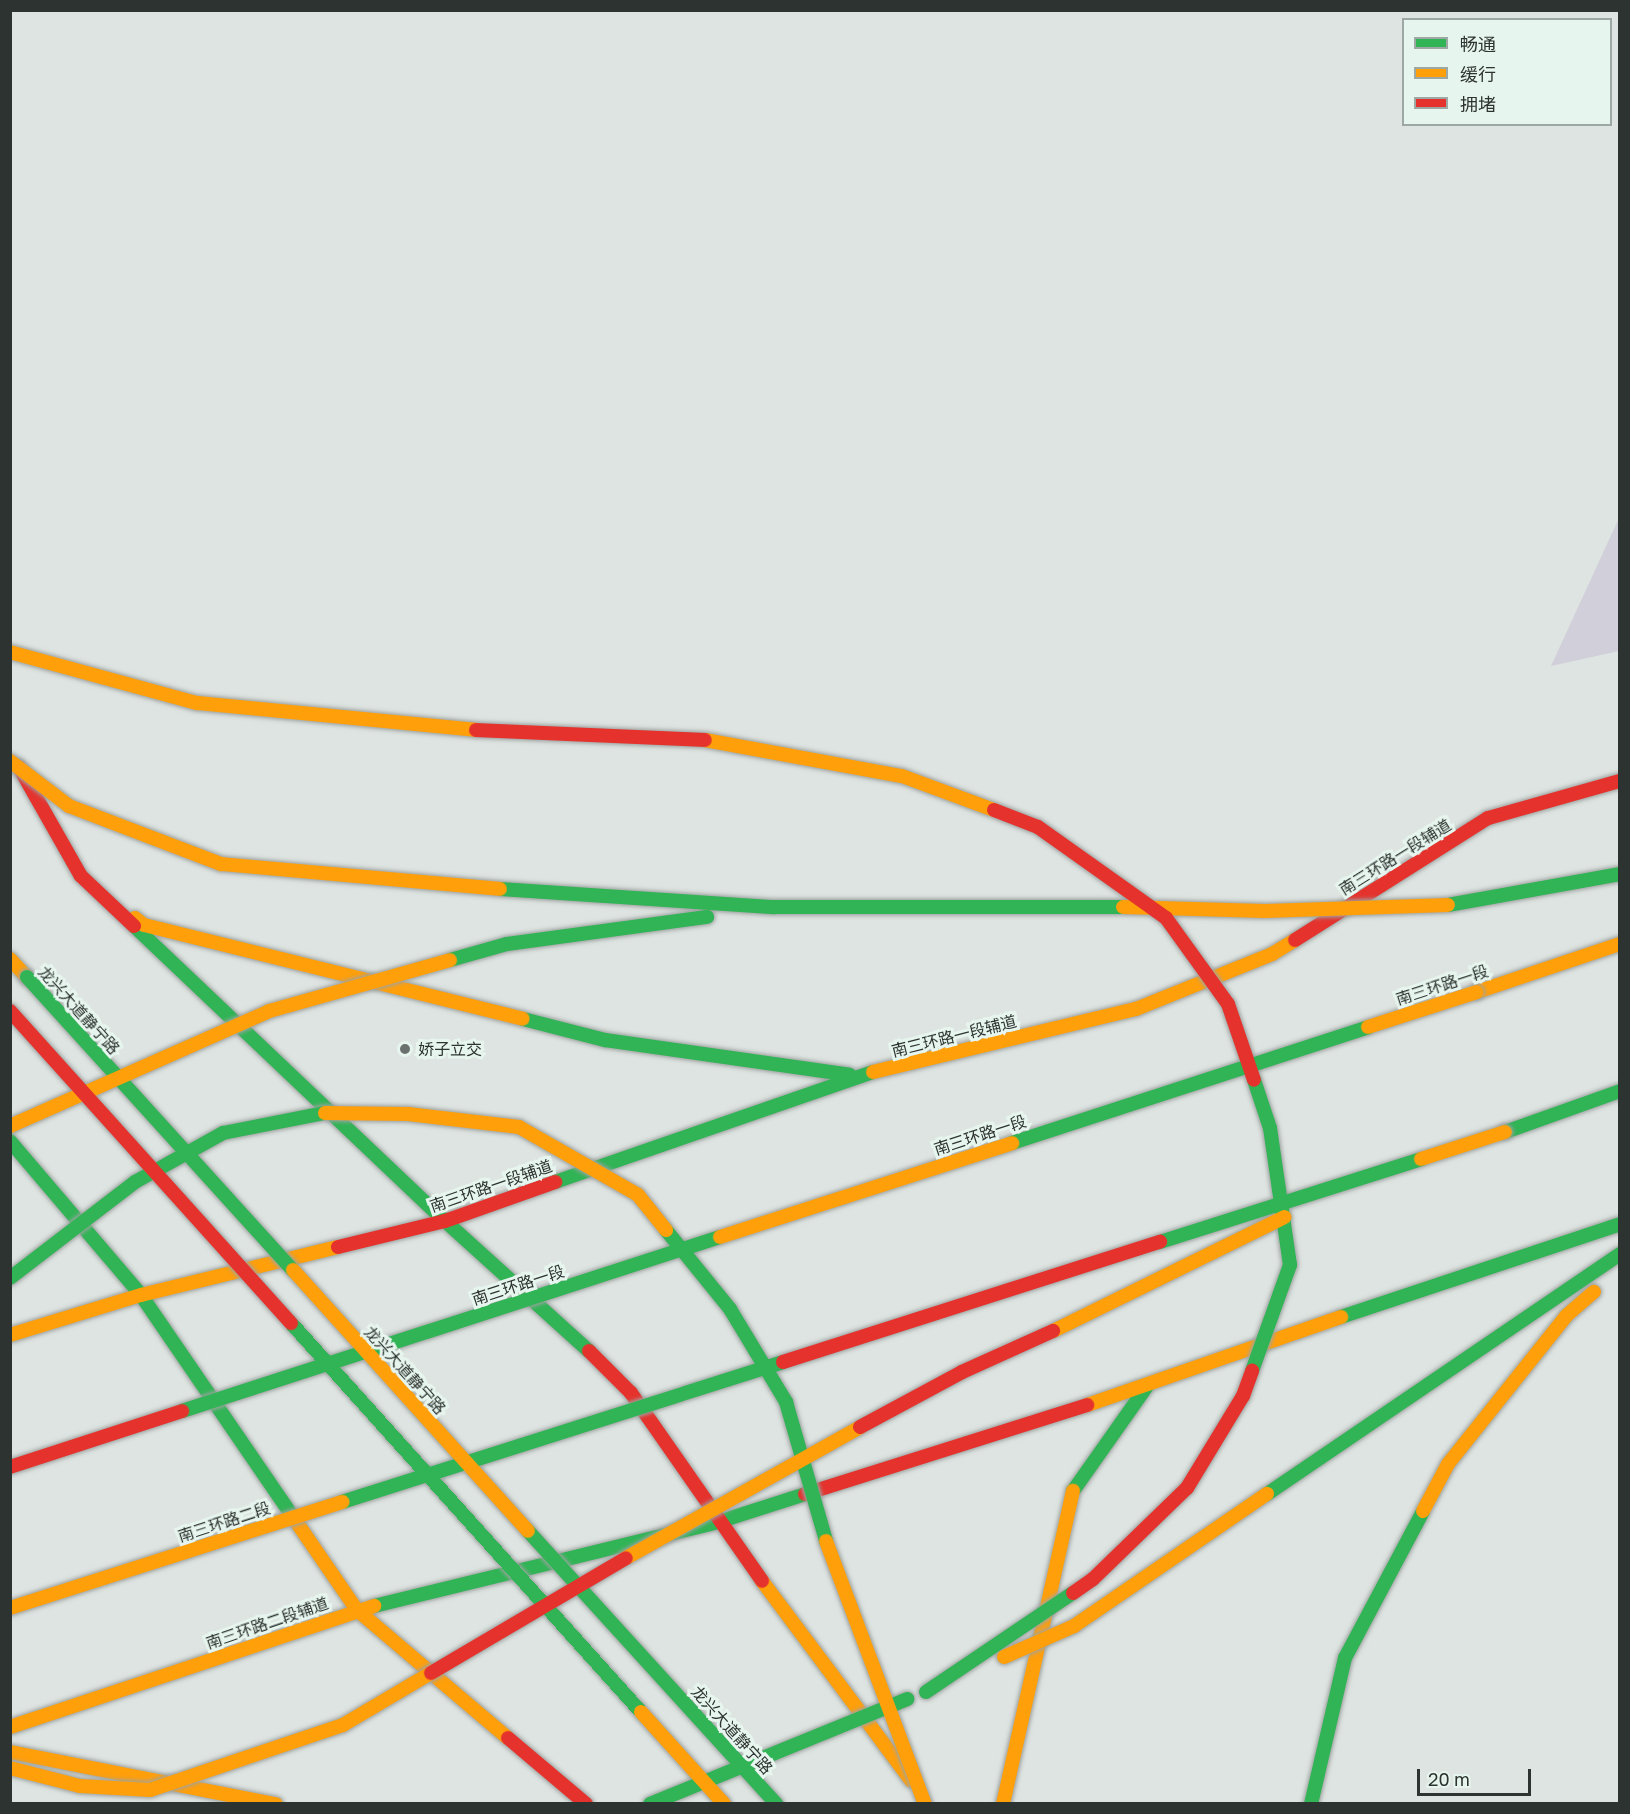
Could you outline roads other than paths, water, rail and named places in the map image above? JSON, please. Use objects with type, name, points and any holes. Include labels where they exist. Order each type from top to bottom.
[{"type":"main road","points":[[10,652],[197,702],[417,727],[726,741],[902,776],[1038,827],[1166,918],[1228,1005],[1270,1128],[1290,1265],[1243,1396],[1187,1488],[1093,1579],[926,1692]]},
{"type":"main road","points":[[10,752],[81,876],[445,1221],[541,1304],[631,1394],[718,1522],[927,1803]]},
{"type":"main road","points":[[10,761],[69,806],[221,864],[445,885],[774,907],[1039,905],[1265,911],[1439,907],[1620,874]]},
{"type":"main road","name":"南三环路一段辅道","points":[[141,1295],[445,1221],[858,1076],[1136,1009],[1272,954],[1488,818],[1620,781]]},
{"type":"main road","points":[[81,876],[144,925],[605,1040],[858,1076]]},
{"type":"main road","points":[[10,1126],[269,1011],[507,944],[774,907]]},
{"type":"main road","name":"南三环路一段","points":[[10,1467],[1620,944]]},
{"type":"main road","name":"龙兴大道静宁路","points":[[10,959],[776,1803]]},
{"type":"main road","points":[[10,1011],[724,1803]]},
{"type":"main road","points":[[10,1768],[80,1786],[150,1790],[343,1725],[730,1497],[951,1378],[1090,1315],[1376,1171],[1505,1132],[1620,1090]]},
{"type":"main road","points":[[10,1278],[135,1182],[223,1133],[314,1113],[408,1114],[519,1127],[638,1195],[730,1309],[786,1402],[823,1534],[927,1803]]},
{"type":"main road","points":[[10,1141],[141,1295],[357,1610],[586,1803]]},
{"type":"main road","name":"南三环路二段","points":[[10,1608],[1376,1171]]},
{"type":"main road","points":[[718,1522],[1147,1386],[1503,1260],[1620,1224]]},
{"type":"main road","points":[[650,1803],[926,1692],[1074,1626],[1620,1254]]},
{"type":"main road","points":[[1311,1803],[1345,1658],[1448,1464],[1566,1316],[1611,1278]]},
{"type":"main road","points":[[10,1335],[141,1295]]},
{"type":"main road","points":[[1003,1803],[1073,1489],[1147,1386]]},
{"type":"main road","name":"南三环路二段辅道","points":[[10,1727],[357,1610],[718,1522]]},
{"type":"main road","points":[[10,1752],[276,1803]]},
{"type":"place","name":"娇子立交","points":[[405,1049]]}]
